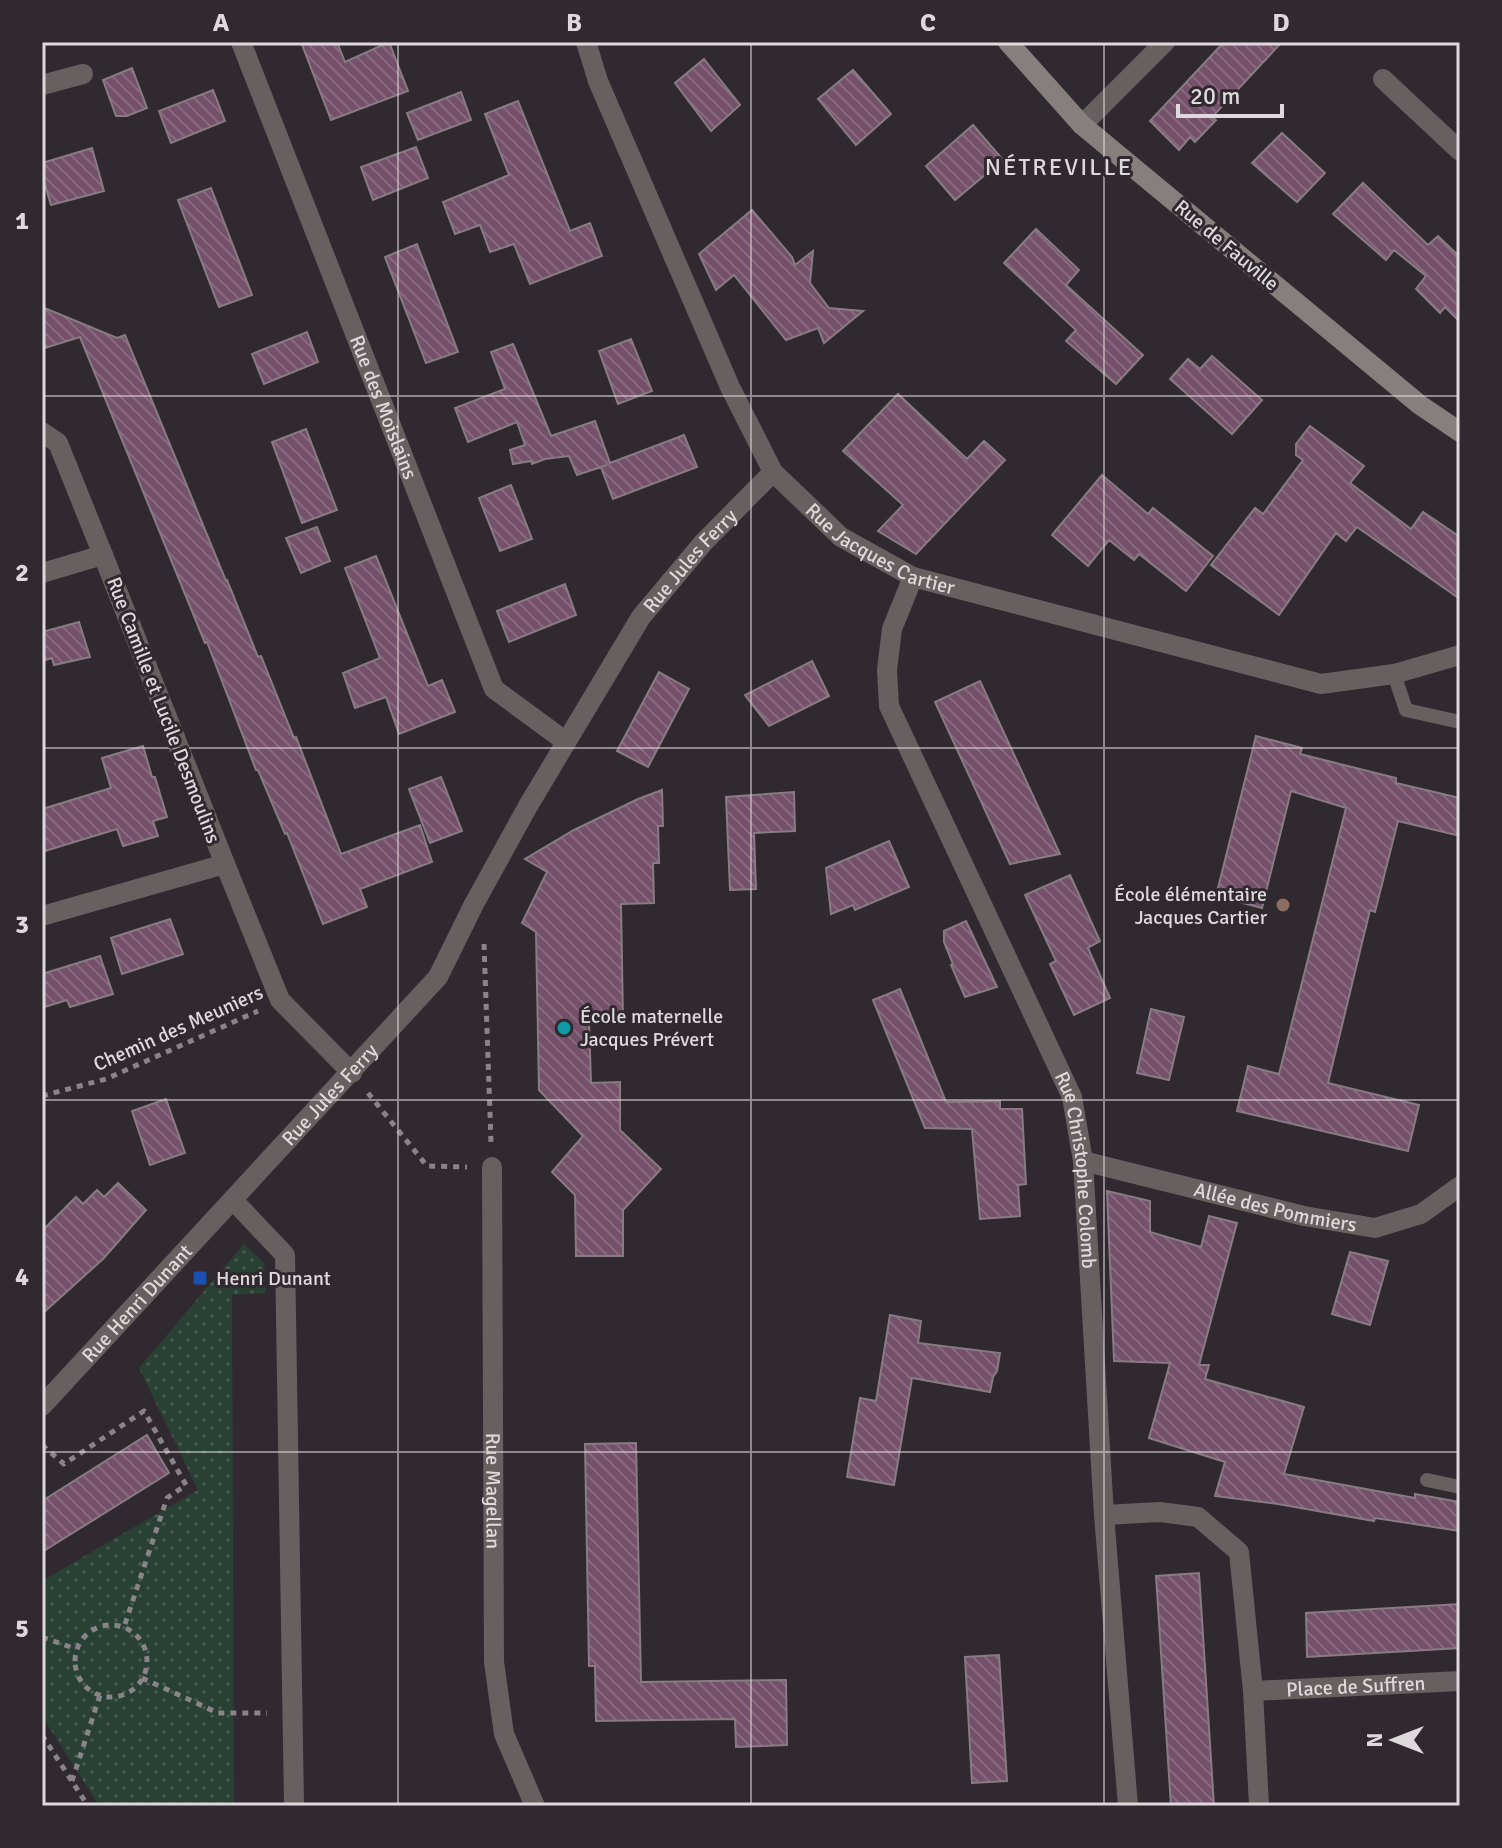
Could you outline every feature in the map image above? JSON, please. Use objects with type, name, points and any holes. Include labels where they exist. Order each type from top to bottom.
[{"type":"main road","name":"Rue de Fauville","points":[[1008,42],[1082,125],[1420,405],[1460,432]]},
{"type":"street","name":"Rue des Moislains","points":[[241,42],[494,689],[565,741]]},
{"type":"street","name":"Rue Jacques Cartier","points":[[586,42],[598,81],[724,372],[773,472],[841,537],[913,577],[1321,684],[1394,674],[1460,655]]},
{"type":"street","points":[[1082,125],[1165,42]]},
{"type":"street","points":[[42,85],[83,74]]},
{"type":"street","points":[[1383,79],[1460,151]]},
{"type":"street","name":"Rue Camille et Lucile Desmoulins","points":[[42,432],[58,443],[280,1000],[352,1073]]},
{"type":"street","name":"Rue Jules Ferry","points":[[233,1200],[438,977],[565,741],[641,617],[703,543],[773,472]]},
{"type":"street","name":"Rue Camille et Lucile Desmoulins","points":[[42,573],[103,555]]},
{"type":"street","name":"Rue Christophe Colomb","points":[[913,577],[892,629],[887,670],[889,706],[1072,1097],[1083,1161],[1104,1515],[1128,1806]]},
{"type":"street","name":"Rue Camille et Lucile Desmoulins","points":[[42,916],[225,864]]},
{"type":"street","name":"Allée des Pommiers","points":[[1083,1161],[1304,1216],[1375,1228],[1421,1214],[1460,1186]]},
{"type":"street","name":"Rue Magellan","points":[[492,1167],[494,1662],[504,1734],[535,1806]]},
{"type":"street","points":[[233,1200],[285,1255],[294,1806]]},
{"type":"street","name":"Rue Henri Dunant","points":[[42,1406],[233,1200]]},
{"type":"street","points":[[1104,1515],[1160,1512],[1198,1517],[1239,1552],[1253,1691],[1259,1806]]},
{"type":"street","name":"Place de Suffren","points":[[1253,1691],[1460,1681]]},
{"type":"lane","points":[[1394,674],[1406,710],[1460,722]]},
{"type":"lane","points":[[1427,1480],[1460,1487]]},
{"type":"path","points":[[352,1073],[427,1166],[492,1167],[486,946],[465,923]]},
{"type":"path","name":"Chemin des Meuniers","points":[[42,1096],[106,1079],[280,1000]]},
{"type":"path","points":[[42,1445],[64,1464],[144,1411],[186,1485],[167,1498],[124,1627]]},
{"type":"path","points":[[100,1626],[124,1627],[133,1632],[145,1648],[146,1668],[135,1687],[124,1694],[100,1695],[80,1680],[75,1668],[76,1649],[86,1635],[100,1626]]},
{"type":"path","points":[[42,1637],[76,1649]]},
{"type":"path","points":[[142,1678],[218,1713],[292,1713]]},
{"type":"path","points":[[72,1781],[100,1695]]},
{"type":"path","points":[[42,1735],[88,1806]]},
{"type":"green space","points":[[244,1244],[264,1263],[266,1293],[232,1295],[234,1806],[99,1806],[42,1716],[42,1581],[198,1490],[139,1368]]},
{"type":"building","points":[[301,42],[337,42],[345,62],[389,42],[408,91],[331,120]]},
{"type":"building","points":[[1224,42],[1282,42],[1212,117],[1216,120],[1195,142],[1190,137],[1179,150],[1150,121]]},
{"type":"building","points":[[704,59],[740,105],[711,131],[675,83]]},
{"type":"building","points":[[132,68],[147,108],[127,116],[116,116],[103,80]]},
{"type":"building","points":[[853,70],[891,114],[856,145],[818,99]]},
{"type":"building","points":[[213,90],[225,121],[171,143],[159,111]]},
{"type":"building","points":[[461,92],[471,120],[418,140],[407,113]]},
{"type":"building","points":[[518,101],[570,231],[590,223],[602,256],[530,284],[514,244],[490,252],[480,225],[455,234],[443,202],[509,175],[485,114]]},
{"type":"building","points":[[973,125],[1003,160],[955,200],[926,166]]},
{"type":"building","points":[[1282,133],[1325,173],[1297,202],[1252,163]]},
{"type":"building","points":[[416,147],[428,178],[373,200],[361,167]]},
{"type":"building","points":[[92,148],[104,191],[51,205],[42,175],[42,163]]},
{"type":"building","points":[[1363,183],[1428,245],[1438,236],[1460,257],[1460,322],[1445,307],[1440,313],[1416,289],[1426,276],[1394,250],[1386,260],[1333,214]]},
{"type":"building","points":[[211,188],[252,295],[219,307],[178,200]]},
{"type":"building","points":[[752,210],[792,257],[795,265],[813,251],[810,283],[829,308],[863,311],[824,343],[818,328],[786,340],[734,275],[716,290],[699,254]]},
{"type":"building","points":[[1036,229],[1079,270],[1066,285],[1143,355],[1116,384],[1066,341],[1076,330],[1004,263]]},
{"type":"building","points":[[417,244],[458,352],[426,363],[385,257]]},
{"type":"building","points":[[42,307],[117,338],[125,335],[258,657],[261,656],[296,737],[341,854],[420,825],[432,862],[360,889],[367,907],[323,924],[287,833],[256,770],[207,642],[80,337],[42,349]]},
{"type":"building","points":[[307,332],[318,362],[264,384],[252,354]]},
{"type":"building","points":[[631,339],[652,391],[618,404],[599,351]]},
{"type":"building","points":[[513,344],[551,436],[595,421],[610,463],[684,435],[697,467],[613,499],[601,467],[577,475],[569,456],[532,464],[531,461],[513,464],[510,450],[525,445],[517,422],[468,442],[455,408],[505,389],[491,352]]},
{"type":"building","points":[[1212,356],[1262,400],[1232,434],[1170,379],[1188,359],[1200,369]]},
{"type":"building","points":[[898,394],[967,459],[984,441],[1005,460],[916,554],[878,531],[903,505],[843,451]]},
{"type":"building","points":[[1310,426],[1364,466],[1350,483],[1411,529],[1423,512],[1460,537],[1460,599],[1357,527],[1346,541],[1336,533],[1279,615],[1211,565],[1255,508],[1263,514],[1303,460],[1296,455],[1296,444]]},
{"type":"building","points":[[306,429],[337,510],[302,523],[272,442]]},
{"type":"building","points":[[1102,475],[1148,514],[1153,508],[1213,556],[1186,591],[1139,554],[1134,560],[1109,540],[1088,566],[1052,535]]},
{"type":"building","points":[[511,485],[532,539],[500,551],[479,498]]},
{"type":"building","points":[[317,527],[330,561],[301,573],[286,538]]},
{"type":"building","points":[[376,556],[428,686],[442,680],[455,712],[399,734],[386,697],[355,708],[343,673],[380,658],[345,568]]},
{"type":"building","points":[[565,584],[576,615],[509,642],[497,611]]},
{"type":"building","points":[[79,622],[90,657],[54,665],[52,658],[42,661],[42,632]]},
{"type":"building","points":[[812,661],[829,696],[769,726],[745,695]]},
{"type":"building","points":[[659,672],[689,689],[648,767],[617,751]]},
{"type":"building","points":[[980,681],[1060,854],[1010,864],[935,702]]},
{"type":"building","points":[[1256,736],[1302,748],[1300,754],[1396,778],[1396,783],[1460,798],[1460,836],[1398,821],[1375,912],[1370,910],[1328,1083],[1419,1105],[1408,1151],[1237,1111],[1248,1066],[1279,1074],[1346,808],[1291,791],[1262,908],[1216,896]]},
{"type":"building","points":[[143,746],[167,817],[153,821],[158,836],[123,846],[117,829],[42,852],[42,809],[111,788],[102,758]]},
{"type":"building","points":[[441,777],[462,831],[430,843],[409,789]]},
{"type":"building","name":"École maternelle Jacques Prévert","points":[[662,790],[663,826],[658,826],[659,863],[653,863],[654,903],[621,904],[623,1020],[589,1021],[591,1083],[620,1082],[620,1130],[661,1169],[623,1210],[623,1256],[576,1256],[575,1195],[552,1172],[583,1136],[539,1090],[536,932],[522,923],[547,872],[525,859],[574,830]]},
{"type":"building","points":[[794,792],[795,831],[754,833],[756,889],[730,890],[726,797]]},
{"type":"building","points":[[889,841],[909,887],[855,910],[853,905],[831,914],[826,868]]},
{"type":"building","points":[[1070,875],[1100,941],[1088,948],[1110,998],[1074,1015],[1050,964],[1056,961],[1025,895]]},
{"type":"building","points":[[170,919],[183,954],[122,974],[111,938]]},
{"type":"building","points":[[966,921],[997,987],[965,997],[951,965],[944,931]]},
{"type":"building","points":[[100,956],[113,994],[70,1007],[67,1000],[42,1008],[42,974]]},
{"type":"building","points":[[900,989],[946,1102],[1000,1101],[1000,1109],[1022,1109],[1026,1184],[1018,1185],[1020,1216],[980,1219],[972,1129],[925,1128],[873,1000]]},
{"type":"building","points":[[1151,1009],[1184,1017],[1169,1080],[1137,1073]]},
{"type":"building","points":[[166,1099],[185,1153],[150,1165],[132,1111]]},
{"type":"building","points":[[118,1183],[146,1210],[103,1259],[42,1314],[42,1231],[76,1197],[83,1204],[97,1190],[104,1197]]},
{"type":"building","points":[[1107,1191],[1150,1201],[1150,1232],[1201,1247],[1209,1216],[1237,1223],[1199,1365],[1209,1365],[1205,1379],[1304,1407],[1284,1474],[1415,1498],[1415,1494],[1460,1502],[1460,1531],[1215,1496],[1225,1462],[1149,1438],[1170,1363],[1114,1361]]},
{"type":"building","points":[[1350,1252],[1388,1261],[1370,1325],[1332,1314]]},
{"type":"building","points":[[890,1315],[921,1321],[918,1343],[1000,1353],[990,1392],[912,1378],[894,1485],[847,1477],[860,1398],[876,1401]]},
{"type":"building","points":[[147,1435],[169,1473],[42,1552],[42,1501]]},
{"type":"building","points":[[636,1443],[641,1682],[786,1680],[787,1745],[736,1747],[735,1719],[596,1721],[595,1666],[589,1666],[585,1444]]},
{"type":"building","points":[[1199,1573],[1214,1806],[1171,1806],[1156,1576]]},
{"type":"building","points":[[1460,1604],[1460,1648],[1307,1657],[1306,1613]]},
{"type":"building","points":[[999,1655],[1007,1781],[972,1783],[965,1657]]},
{"type":"place","name":"École élémentaire Jacques Cartier","points":[[1283,905]]},
{"type":"place","name":"École maternelle Jacques Prévert","points":[[564,1028]]},
{"type":"place","name":"Henri Dunant","points":[[200,1278]]},
{"type":"district","name":"NÉTREVILLE","points":[[1059,167]]}]
